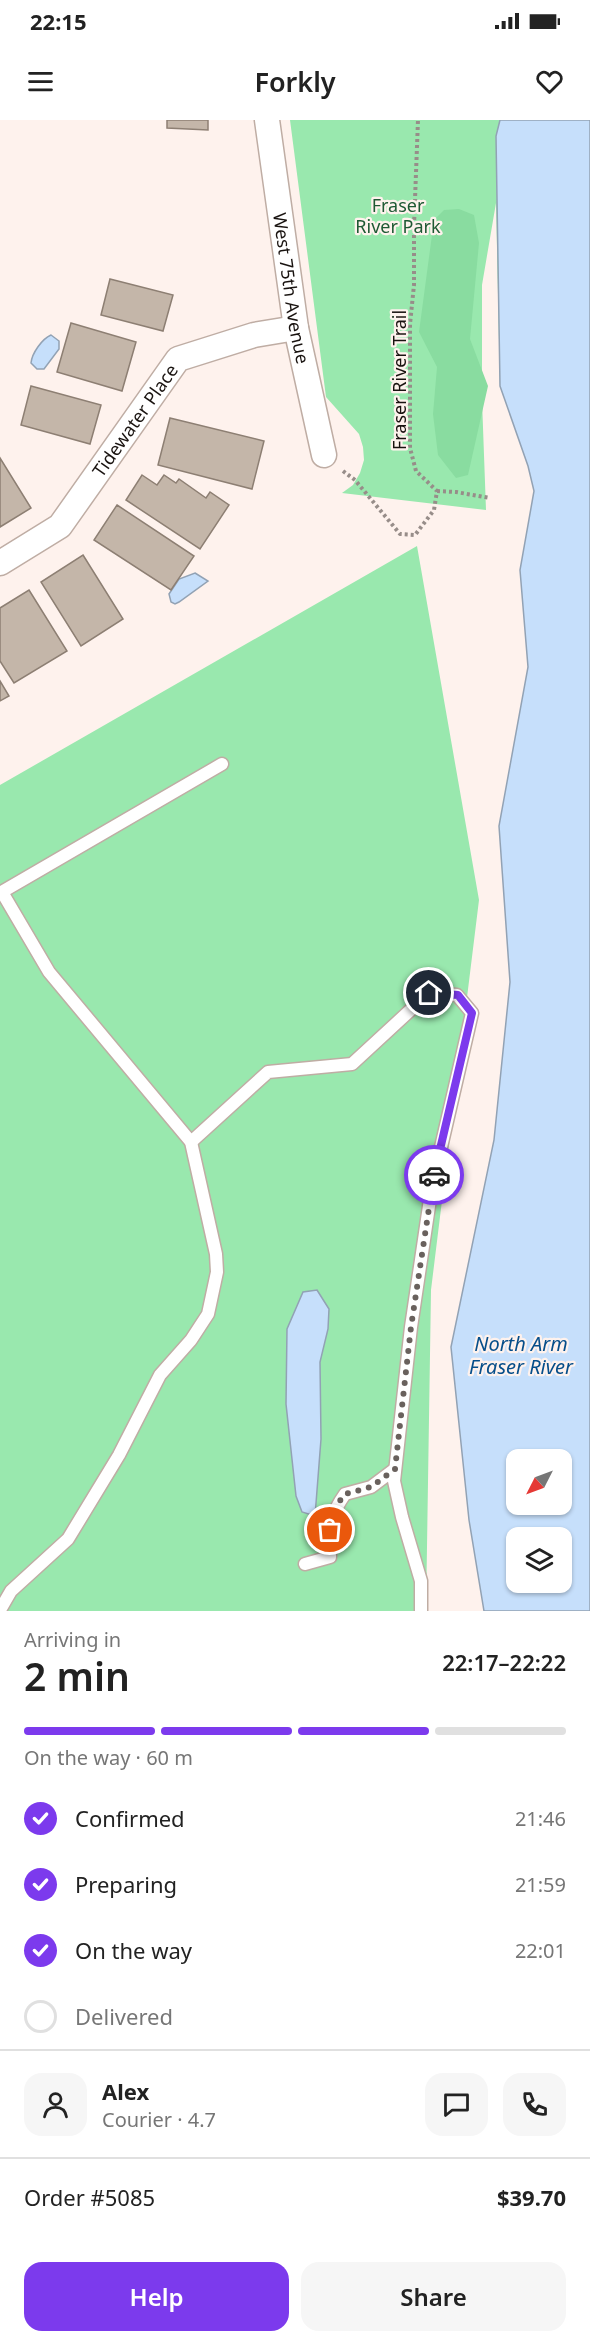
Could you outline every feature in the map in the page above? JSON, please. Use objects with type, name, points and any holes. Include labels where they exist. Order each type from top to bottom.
[{"type":"street","name":"West 75th Avenue","points":[[267,120],[296,328],[324,455]]},
{"type":"street","name":"Tidewater Place","points":[[0,562],[60,526],[178,359],[255,334],[296,328]]},
{"type":"lane","points":[[0,1610],[11,1591],[68,1539],[119,1455],[160,1375],[191,1340],[208,1314],[217,1272],[216,1254],[191,1142],[49,972],[1,893],[222,764]]},
{"type":"lane","points":[[191,1142],[268,1072],[352,1064],[429,993],[458,995],[472,1013],[432,1186],[411,1327],[394,1480],[402,1517],[421,1581],[422,1611]]},
{"type":"lane","points":[[305,1564],[330,1557],[333,1510],[345,1494],[371,1487],[395,1469]]},
{"type":"path","name":"Fraser River Trail","points":[[418,120],[414,285],[410,324],[410,448],[416,471],[437,491]]},
{"type":"path","points":[[324,455],[355,480],[400,534],[415,535],[434,510],[437,491],[490,498]]},
{"type":"green space","name":"Fraser River Park","points":[[290,120],[557,120],[500,386],[496,203],[482,285],[482,400],[486,510],[342,493],[353,485],[360,473],[364,460],[363,447],[359,434],[326,397]]},
{"type":"green space","points":[[459,209],[474,215],[479,243],[470,339],[488,386],[468,475],[456,478],[438,455],[433,414],[437,367],[419,332],[434,220],[444,210]]},
{"type":"green space","points":[[417,546],[479,900],[431,1290],[426,1611],[0,1611],[0,785]]},
{"type":"water","name":"North Arm Fraser River","points":[[500,120],[590,120],[590,1611],[484,1611],[469,1520],[451,1347],[494,1140],[510,982],[499,826],[528,667],[520,570],[534,491],[528,466],[500,386],[496,136]]},
{"type":"water","points":[[51,335],[59,341],[59,349],[44,369],[37,369],[31,363],[33,355],[41,343]]},
{"type":"water","points":[[195,573],[208,581],[179,602],[175,604],[171,602],[169,594],[179,579]]},
{"type":"water","points":[[317,1290],[329,1309],[328,1329],[320,1362],[321,1439],[315,1516],[302,1512],[296,1496],[286,1404],[287,1329],[303,1292]]},
{"type":"building","points":[[167,120],[208,120],[208,130],[167,128]]},
{"type":"building","points":[[110,279],[173,295],[163,331],[101,315]]},
{"type":"building","points":[[71,323],[136,342],[122,391],[57,372]]},
{"type":"building","points":[[31,386],[101,405],[90,444],[21,425]]},
{"type":"building","points":[[170,418],[264,441],[252,489],[158,465]]},
{"type":"building","points":[[0,458],[31,508],[0,527]]},
{"type":"building","points":[[142,475],[157,485],[164,475],[176,483],[179,479],[206,498],[210,492],[229,505],[200,549],[126,500]]},
{"type":"building","points":[[117,505],[194,556],[171,590],[94,540]]},
{"type":"building","points":[[83,555],[123,619],[81,646],[41,582]]},
{"type":"building","points":[[29,590],[67,651],[14,683],[0,661],[0,608]]},
{"type":"building","points":[[0,681],[9,696],[0,701]]},
{"type":"way so far","points":[[330,1530],[333,1510],[345,1494],[371,1487],[395,1469],[411,1327],[434,1175]]},
{"type":"route","points":[[429,993],[458,995],[472,1013],[434,1175]]}]
